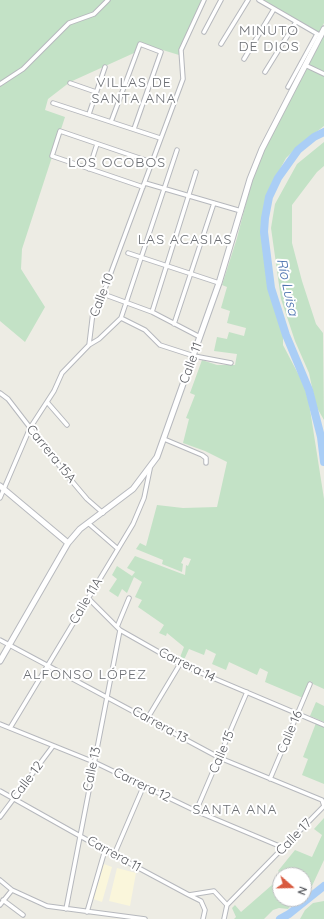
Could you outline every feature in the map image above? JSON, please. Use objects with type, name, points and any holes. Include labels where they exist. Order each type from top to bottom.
[{"type":"main road","name":"Calle 11","points":[[0,661],[68,543],[88,523],[104,513],[133,489],[158,458],[219,283],[242,211],[250,179],[262,149],[319,35],[324,29]]},
{"type":"main road","points":[[2,487],[68,543]]},
{"type":"street","points":[[0,84],[24,69],[69,22],[94,14],[108,0]]},
{"type":"street","name":"Calle 10","points":[[88,345],[93,312],[103,294],[183,79],[182,50],[204,0]]},
{"type":"street","points":[[204,32],[221,0]]},
{"type":"street","points":[[221,44],[248,0]]},
{"type":"street","points":[[258,0],[319,35],[288,88]]},
{"type":"street","points":[[244,59],[274,9]]},
{"type":"street","points":[[265,72],[296,22]]},
{"type":"street","points":[[111,122],[140,44],[161,52],[134,129]]},
{"type":"street","points":[[305,65],[324,74]]},
{"type":"street","points":[[89,114],[105,67]]},
{"type":"street","points":[[70,83],[96,92]]},
{"type":"street","points":[[53,102],[160,138]]},
{"type":"street","points":[[143,187],[52,156],[60,131],[151,162]]},
{"type":"street","points":[[89,169],[97,144]]},
{"type":"street","points":[[0,498],[2,487],[30,428],[47,402],[62,373],[88,345],[99,339],[121,318],[177,150]]},
{"type":"street","points":[[152,312],[196,172]]},
{"type":"street","points":[[145,182],[214,204],[242,211]]},
{"type":"street","points":[[174,324],[214,204]]},
{"type":"street","points":[[128,253],[219,283]]},
{"type":"street","points":[[103,294],[152,312],[201,337]]},
{"type":"street","points":[[121,318],[145,330],[160,345],[194,356],[231,363]]},
{"type":"street","name":"Carrera 15A","points":[[0,393],[30,428],[65,473],[88,499],[104,513]]},
{"type":"street","points":[[47,402],[68,425]]},
{"type":"street","points":[[164,439],[202,455],[206,458],[206,463]]},
{"type":"street","name":"Calle 11A","points":[[10,728],[139,512],[150,469]]},
{"type":"street","points":[[88,523],[118,549]]},
{"type":"street","name":"Carrera 14","points":[[88,598],[119,628],[180,664],[324,725]]},
{"type":"street","name":"Calle 13","points":[[66,909],[79,835],[108,697],[119,628],[129,598]]},
{"type":"street","name":"Carrera 13","points":[[0,640],[220,758],[324,802]]},
{"type":"street","points":[[146,719],[180,664]]},
{"type":"street","name":"Calle 16","points":[[270,779],[310,684]]},
{"type":"street","name":"Calle 15","points":[[196,811],[247,692]]},
{"type":"street","name":"Carrera 12","points":[[0,724],[94,762],[196,811],[284,848]]},
{"type":"street","name":"Calle 12","points":[[0,817],[53,746]]},
{"type":"street","points":[[114,855],[144,785]]},
{"type":"street","name":"Carrera 11","points":[[0,791],[114,855],[201,901],[205,910],[203,919]]},
{"type":"street","name":"Calle 17","points":[[227,905],[324,806],[324,802]]},
{"type":"street","points":[[87,912],[105,850]]},
{"type":"street","points":[[0,880],[12,890],[47,906],[145,919]]},
{"type":"street","points":[[0,904],[12,890]]},
{"type":"street","points":[[189,895],[214,891],[227,905],[224,919]]},
{"type":"street","points":[[3,900],[23,915]]},
{"type":"shaded area","points":[[104,864],[112,867],[102,902],[93,899]]},
{"type":"shaded area","points":[[117,868],[136,873],[130,906],[109,901]]},
{"type":"green space","points":[[0,0],[202,0],[180,49],[179,55],[140,43],[134,53],[70,82],[48,99],[45,110],[65,117],[22,249],[21,269],[45,307],[25,342],[0,321]]},
{"type":"green space","points":[[263,0],[324,0],[324,23],[319,33]]},
{"type":"green space","points":[[324,34],[324,126],[286,158],[269,190],[262,217],[262,241],[269,287],[283,335],[283,345],[304,385],[309,403],[324,499],[324,689],[313,684],[311,681],[303,698],[265,682],[268,672],[260,668],[257,675],[229,662],[226,670],[212,664],[216,654],[206,649],[204,655],[189,649],[183,662],[179,660],[184,647],[167,633],[166,636],[159,633],[164,625],[138,607],[142,600],[135,597],[142,582],[134,577],[127,593],[122,589],[118,597],[109,591],[117,579],[112,575],[117,566],[132,576],[135,572],[127,568],[135,556],[185,575],[186,565],[188,566],[191,559],[184,557],[181,563],[183,564],[182,572],[162,564],[163,560],[136,549],[140,543],[146,546],[157,505],[183,508],[217,507],[227,462],[205,451],[183,443],[189,419],[186,418],[195,395],[190,393],[202,360],[217,365],[235,365],[237,354],[214,351],[217,337],[227,339],[229,332],[244,336],[246,328],[227,323],[230,311],[221,308],[227,287],[222,285],[237,238],[253,176],[265,148]]},
{"type":"green space","points":[[324,142],[324,166],[317,172],[292,205],[292,243],[302,281],[316,324],[323,333],[324,420],[316,406],[309,373],[295,341],[281,299],[271,228],[275,204],[297,164]]},
{"type":"green space","points":[[316,702],[324,706],[324,722],[310,716]]},
{"type":"green space","points":[[316,723],[324,726],[324,784],[302,775],[308,759],[303,757]]},
{"type":"green space","points":[[324,818],[324,860],[312,886],[312,867],[281,867],[295,850],[312,857],[322,835],[314,829]]},
{"type":"green space","points":[[272,885],[272,907],[290,907],[288,909],[279,908],[273,910],[264,919],[234,919],[236,917],[232,908],[235,905],[241,912]]},
{"type":"green space","points":[[324,901],[324,919],[300,919],[305,910],[308,907],[312,907],[313,903]]},
{"type":"waterway","name":"Río Luisa","points":[[324,132],[314,137],[298,150],[278,178],[269,197],[264,232],[271,288],[286,335],[309,390],[321,437],[324,462]]},
{"type":"waterway","name":"Río Luisa","points":[[280,919],[289,914],[324,886]]},
{"type":"district","name":"MINUTO DE DIOS","points":[[269,40]]},
{"type":"district","name":"VILLAS DE SANTA ANA","points":[[134,92]]},
{"type":"district","name":"LOS OCOBOS","points":[[117,163]]},
{"type":"district","name":"LAS ACASIAS","points":[[185,240]]},
{"type":"district","name":"ALFONSO LÓPEZ","points":[[85,675]]},
{"type":"district","name":"SANTA ANA","points":[[235,810]]}]
